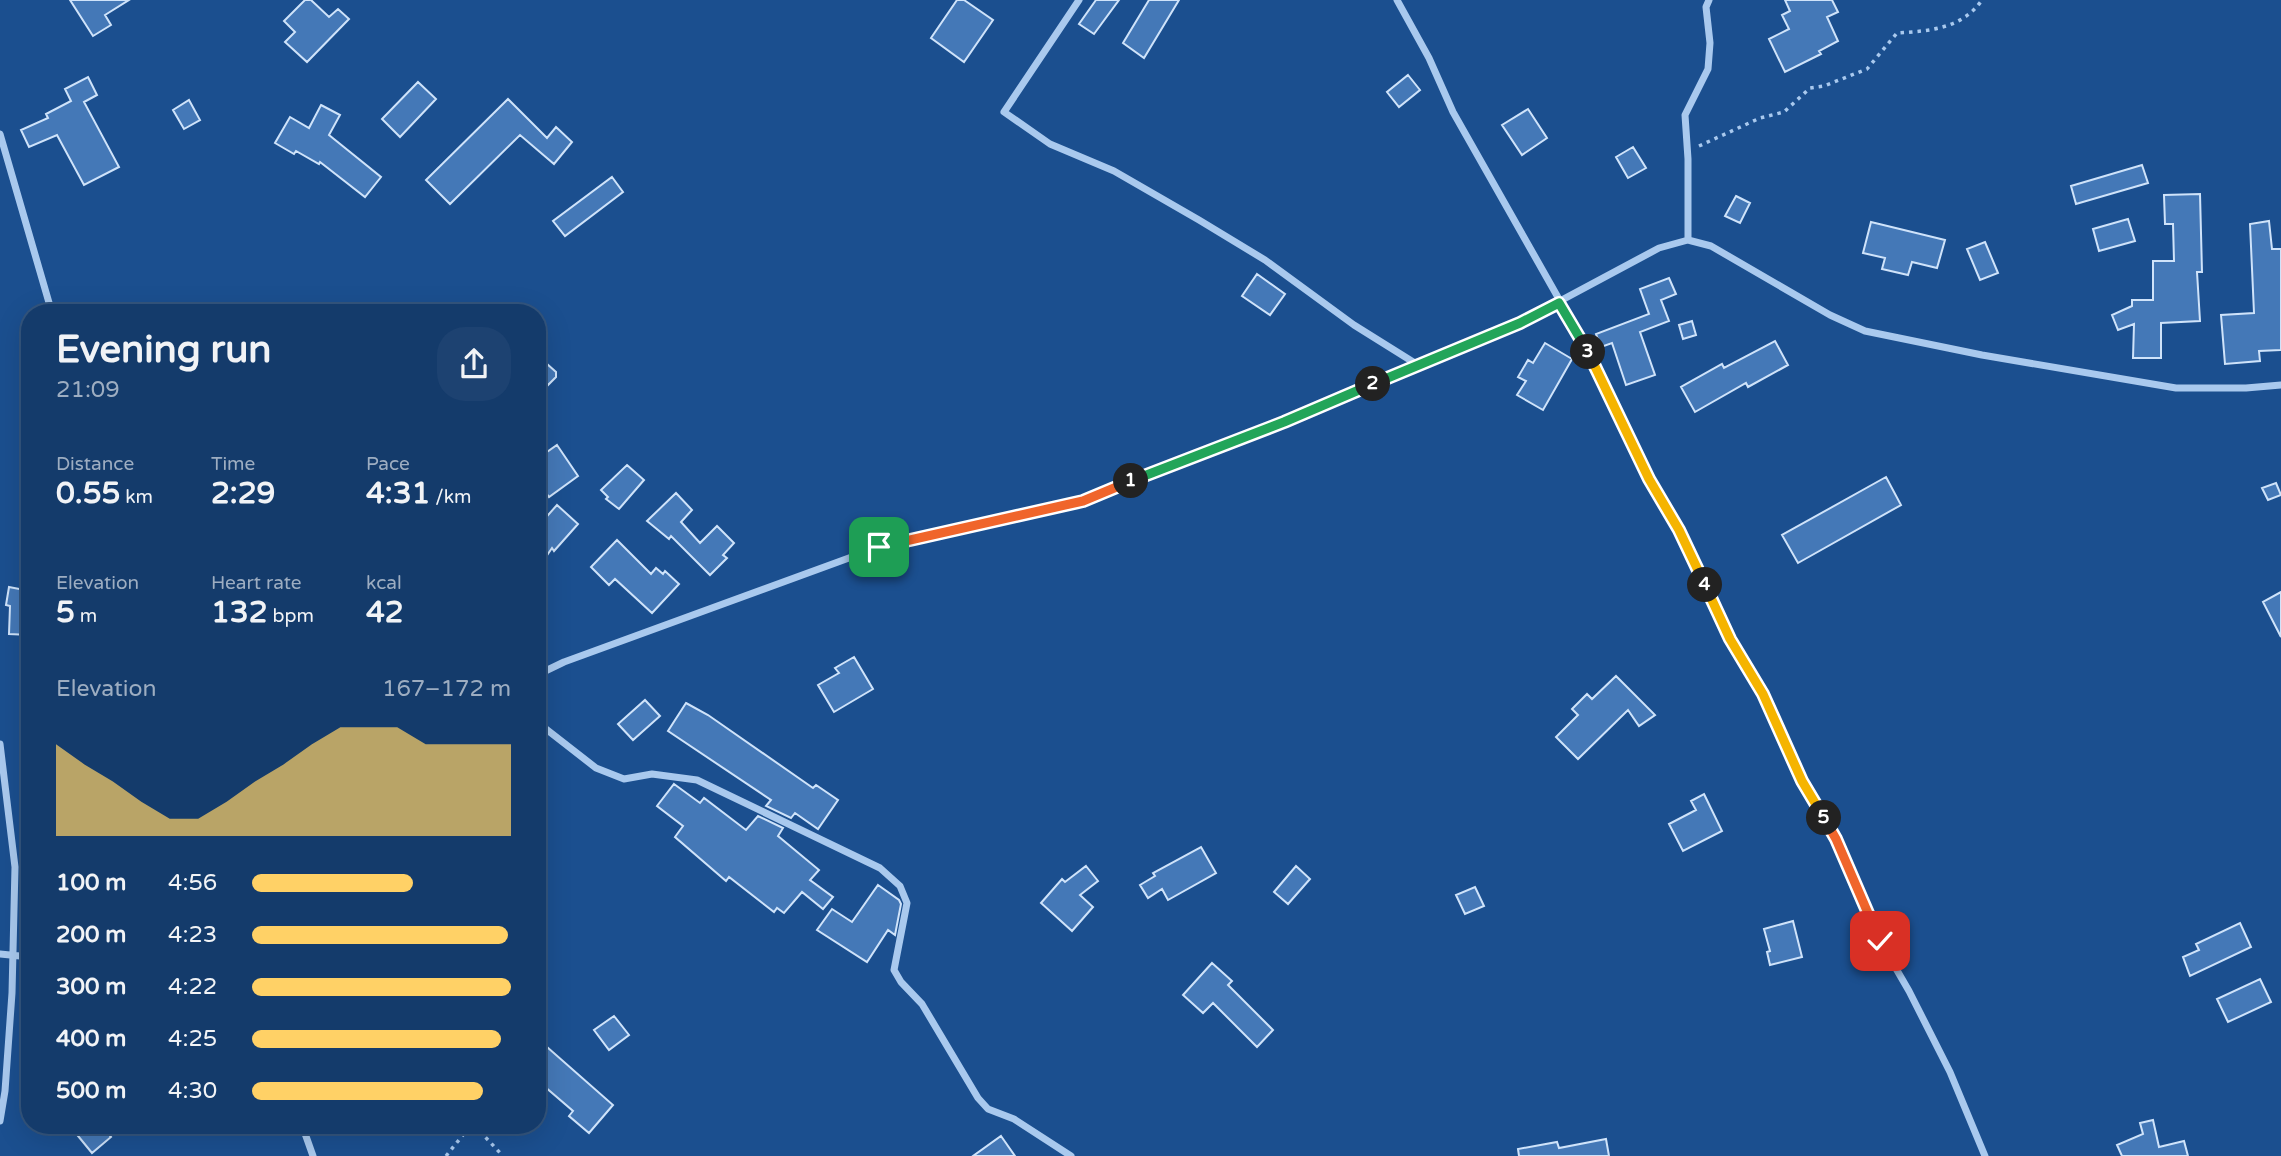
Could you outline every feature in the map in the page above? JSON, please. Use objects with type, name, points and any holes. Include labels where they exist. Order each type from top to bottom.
[{"type":"street","points":[[1079,0],[1004,112],[1049,144],[1114,171],[1221,234],[1265,261],[1354,325],[1418,365]]},
{"type":"street","points":[[1397,0],[1429,58],[1452,112],[1581,338],[1649,479],[1679,530],[1730,639],[1763,694],[1802,781],[1836,839],[1880,941],[1950,1072],[1984,1156]]},
{"type":"street","points":[[1688,240],[1685,115],[1707,69],[1710,43],[1706,7],[1709,0]]},
{"type":"street","points":[[0,134],[49,304]]},
{"type":"street","points":[[546,671],[564,662],[879,547],[1083,501],[1284,422],[1520,323],[1650,253],[1688,240],[1711,246],[1830,315],[1865,331],[1982,355],[2176,388],[2281,385]]},
{"type":"street","points":[[546,729],[596,768],[624,779],[652,774],[697,780],[880,868],[900,886],[907,903],[894,970],[901,982],[922,1004],[978,1098],[988,1109],[1014,1119],[1071,1156]]},
{"type":"street","points":[[0,744],[15,867],[5,1091],[0,1122]]},
{"type":"street","points":[[0,954],[21,956]]},
{"type":"street","points":[[305,1134],[313,1156]]},
{"type":"path","points":[[1687,152],[1760,118],[1784,113],[1810,88],[1824,86],[1867,69],[1896,33],[1936,30],[1958,23],[1982,0]]},
{"type":"path","points":[[446,1156],[465,1134]]},
{"type":"path","points":[[482,1134],[503,1156]]},
{"type":"building","points":[[70,0],[129,0],[105,15],[111,25],[93,36]]},
{"type":"building","points":[[305,0],[311,0],[329,17],[338,9],[349,19],[307,62],[285,42],[295,32],[284,21]]},
{"type":"building","points":[[957,0],[964,0],[993,20],[964,62],[931,38]]},
{"type":"building","points":[[1096,0],[1119,0],[1094,34],[1079,24]]},
{"type":"building","points":[[1149,0],[1179,0],[1144,58],[1123,43]]},
{"type":"building","points":[[1785,0],[1832,0],[1838,12],[1827,17],[1838,41],[1819,51],[1821,54],[1785,72],[1769,39],[1789,29],[1782,15],[1790,11]]},
{"type":"building","points":[[1408,75],[1420,90],[1399,107],[1387,92]]},
{"type":"building","points":[[88,77],[97,95],[84,102],[119,167],[84,185],[57,135],[29,147],[21,130],[48,118],[46,114],[71,101],[65,89]]},
{"type":"building","points":[[418,82],[436,99],[400,137],[382,119]]},
{"type":"building","points":[[508,99],[547,138],[556,127],[572,142],[554,164],[520,135],[450,204],[426,180]]},
{"type":"building","points":[[189,100],[200,120],[184,129],[173,110]]},
{"type":"building","points":[[321,105],[340,115],[329,135],[381,177],[365,197],[320,162],[319,164],[296,151],[294,154],[275,143],[290,117],[309,128]]},
{"type":"building","points":[[1528,109],[1547,138],[1522,155],[1502,125]]},
{"type":"building","points":[[1633,147],[1646,168],[1628,178],[1616,157]]},
{"type":"building","points":[[2142,165],[2148,183],[2076,204],[2071,186]]},
{"type":"building","points":[[612,177],[623,192],[565,236],[553,221]]},
{"type":"building","points":[[2200,194],[2202,272],[2197,272],[2200,321],[2161,323],[2161,358],[2133,358],[2134,324],[2118,330],[2112,315],[2132,306],[2132,300],[2153,300],[2153,261],[2174,261],[2173,224],[2165,224],[2164,195]]},
{"type":"building","points":[[1736,196],[1750,203],[1740,223],[1725,216]]},
{"type":"building","points":[[2128,219],[2135,241],[2099,251],[2093,229]]},
{"type":"building","points":[[2269,221],[2272,249],[2281,249],[2281,350],[2259,351],[2260,361],[2225,364],[2221,315],[2254,313],[2250,224]]},
{"type":"building","points":[[1871,222],[1945,240],[1937,268],[1912,262],[1908,275],[1882,269],[1885,258],[1863,253]]},
{"type":"building","points":[[1985,242],[1998,273],[1980,280],[1967,249]]},
{"type":"building","points":[[1257,274],[1285,294],[1270,315],[1242,296]]},
{"type":"building","points":[[1669,278],[1676,294],[1661,300],[1669,321],[1640,332],[1655,375],[1626,385],[1612,343],[1601,347],[1596,334],[1649,314],[1640,289]]},
{"type":"building","points":[[1692,321],[1696,335],[1683,339],[1679,325]]},
{"type":"building","points":[[1775,341],[1788,365],[1748,387],[1746,383],[1695,412],[1681,387],[1722,364],[1724,368]]},
{"type":"building","points":[[1545,343],[1572,359],[1543,410],[1517,395],[1526,381],[1518,377],[1528,360],[1533,363]]},
{"type":"building","points":[[546,363],[556,372],[556,377],[548,385]]},
{"type":"building","points":[[557,445],[578,476],[549,497],[546,493],[546,453]]},
{"type":"building","points":[[627,465],[644,480],[619,509],[606,499],[608,497],[601,490]]},
{"type":"building","points":[[1886,477],[1901,505],[1798,563],[1782,535]]},
{"type":"building","points":[[2276,483],[2281,495],[2268,500],[2262,488]]},
{"type":"building","points":[[676,493],[692,510],[681,522],[700,543],[717,526],[734,543],[723,555],[727,558],[710,575],[671,536],[669,539],[647,521]]},
{"type":"building","points":[[557,505],[578,524],[546,557],[546,517]]},
{"type":"building","points":[[617,540],[651,574],[656,568],[663,574],[665,571],[679,584],[652,613],[615,579],[609,585],[591,567]]},
{"type":"building","points":[[9,587],[21,589],[21,635],[9,634],[10,606],[6,605]]},
{"type":"building","points":[[2281,592],[2281,637],[2263,602]]},
{"type":"building","points":[[854,657],[873,689],[834,712],[818,685],[839,673],[835,668]]},
{"type":"building","points":[[1616,676],[1655,715],[1639,726],[1628,710],[1578,759],[1556,737],[1578,715],[1572,709],[1587,694],[1592,699]]},
{"type":"building","points":[[645,700],[660,716],[633,740],[618,724]]},
{"type":"building","points":[[686,703],[708,715],[813,788],[816,785],[838,800],[818,829],[795,813],[791,818],[766,806],[771,800],[668,731]]},
{"type":"building","points":[[674,784],[700,803],[704,798],[746,830],[758,816],[783,828],[778,836],[819,870],[810,880],[833,897],[823,909],[802,892],[784,913],[777,908],[774,912],[729,877],[726,881],[675,837],[683,826],[657,806]]},
{"type":"building","points":[[1704,794],[1722,831],[1683,851],[1669,824],[1696,810],[1691,801]]},
{"type":"building","points":[[1201,847],[1216,873],[1168,900],[1162,889],[1148,898],[1140,885],[1155,876],[1153,873]]},
{"type":"building","points":[[1086,866],[1098,881],[1080,895],[1093,907],[1072,931],[1041,903],[1062,879],[1065,882]]},
{"type":"building","points":[[1296,866],[1310,879],[1288,904],[1274,892]]},
{"type":"building","points":[[878,885],[901,904],[895,935],[888,930],[867,962],[817,930],[832,909],[852,922]]},
{"type":"building","points":[[1475,887],[1484,906],[1465,914],[1456,895]]},
{"type":"building","points":[[1793,921],[1802,957],[1770,965],[1767,952],[1770,951],[1764,929]]},
{"type":"building","points":[[2240,923],[2251,947],[2190,976],[2183,957],[2199,950],[2196,944]]},
{"type":"building","points":[[1212,963],[1232,981],[1228,985],[1273,1030],[1257,1047],[1213,1003],[1203,1013],[1183,995]]},
{"type":"building","points":[[2260,979],[2271,1002],[2228,1022],[2217,999]]},
{"type":"building","points":[[614,1016],[629,1035],[609,1050],[594,1030]]},
{"type":"building","points":[[546,1048],[613,1105],[589,1133],[569,1116],[573,1111],[546,1088]]},
{"type":"building","points":[[2153,1120],[2159,1147],[2184,1141],[2188,1156],[2122,1156],[2117,1145],[2143,1134],[2140,1123]]},
{"type":"building","points":[[76,1134],[108,1134],[111,1137],[92,1153]]},
{"type":"building","points":[[1001,1136],[1015,1156],[973,1156]]},
{"type":"building","points":[[1606,1139],[1609,1156],[1519,1156],[1518,1149],[1557,1142],[1559,1148]]},
{"type":"route","points":[[879,547],[1083,501],[1284,422],[1520,323],[1559,303],[1581,338],[1612,398],[1649,479],[1679,530],[1730,639],[1763,694],[1802,781],[1836,839],[1880,941]]}]
